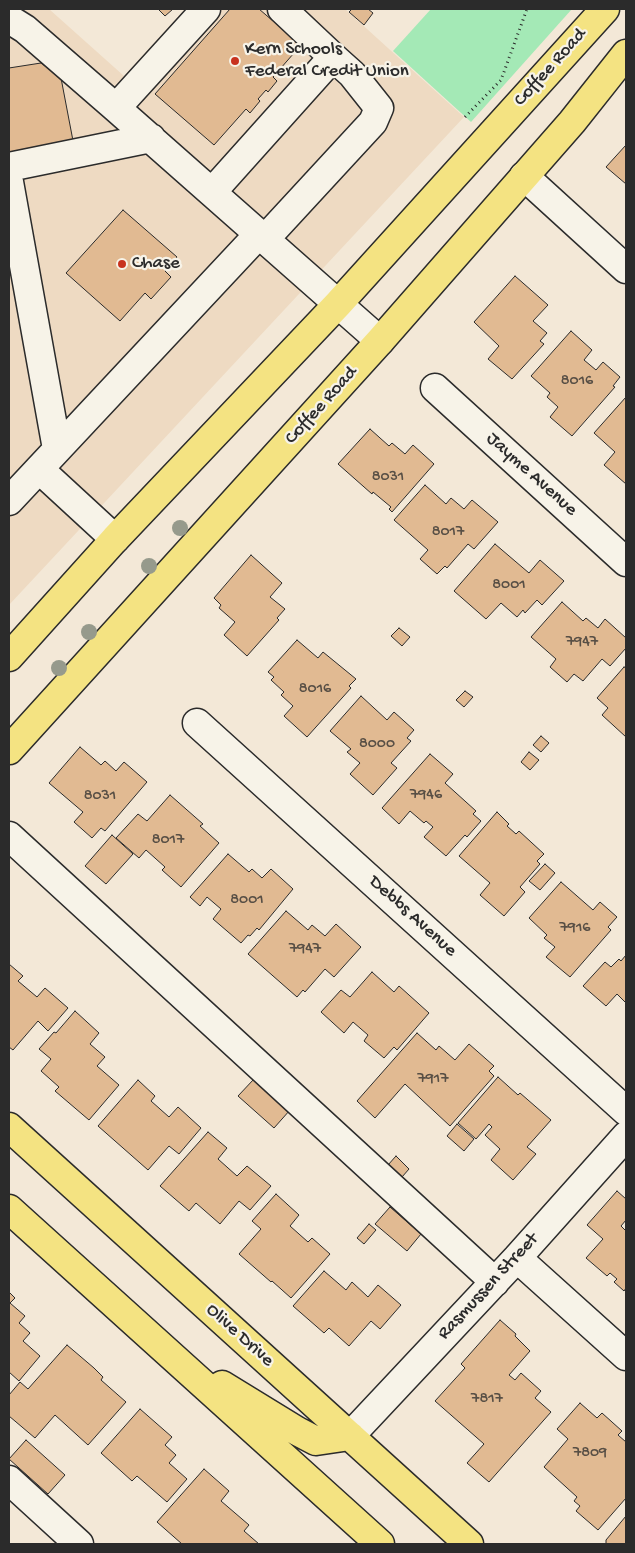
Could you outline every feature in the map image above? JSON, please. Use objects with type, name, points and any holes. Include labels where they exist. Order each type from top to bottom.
[{"type":"main road","name":"Coffee Road","points":[[9,657],[115,539],[338,304],[605,9]]},
{"type":"main road","name":"Coffee Road","points":[[9,750],[380,341],[572,122],[626,54]]},
{"type":"main road","name":"Olive Drive","points":[[9,1127],[469,1544]]},
{"type":"main road","points":[[9,1209],[380,1544]]},
{"type":"main road","points":[[163,1348],[316,1441],[350,1436]]},
{"type":"street","points":[[116,108],[206,9]]},
{"type":"street","points":[[9,501],[373,122],[379,108],[352,74],[282,9]]},
{"type":"street","points":[[14,26],[151,138],[380,341]]},
{"type":"street","points":[[212,192],[333,56]]},
{"type":"street","points":[[9,167],[151,138]]},
{"type":"street","points":[[524,176],[626,269]]},
{"type":"street","points":[[9,182],[57,449]]},
{"type":"street","name":"Jayme Avenue","points":[[435,388],[626,562]]},
{"type":"street","points":[[39,469],[115,539]]},
{"type":"street","name":"Debbs Avenue","points":[[198,723],[626,1111]]},
{"type":"street","points":[[9,836],[494,1282]]},
{"type":"street","name":"Rasmussen Street","points":[[350,1436],[517,1258],[626,1136]]},
{"type":"street","points":[[517,1258],[626,1356]]},
{"type":"street","points":[[9,1480],[79,1544]]},
{"type":"path","points":[[466,117],[501,80],[527,9]]},
{"type":"shaded area","points":[[9,9],[49,9],[124,76],[185,9],[345,9],[464,117],[9,605]]},
{"type":"green space","points":[[431,9],[572,9],[471,122],[393,51]]},
{"type":"building","points":[[158,9],[173,9],[165,16]]},
{"type":"building","name":"Kern Schools Federal Credit Union","points":[[230,9],[259,9],[301,45],[273,77],[277,81],[268,92],[266,90],[258,99],[260,101],[250,113],[246,109],[214,145],[155,94]]},
{"type":"building","points":[[352,9],[368,9],[373,13],[364,25],[349,12]]},
{"type":"building","points":[[41,63],[61,78],[74,146],[9,156],[9,68]]},
{"type":"building","points":[[626,145],[626,184],[606,167]]},
{"type":"building","name":"Chase","points":[[123,210],[177,257],[165,271],[171,277],[151,299],[145,293],[120,321],[66,273]]},
{"type":"building","points":[[515,276],[548,305],[533,321],[547,333],[540,341],[544,344],[512,379],[488,359],[499,346],[474,322]]},
{"type":"building","points":[[571,331],[592,350],[584,360],[596,370],[603,362],[620,377],[613,386],[615,387],[572,436],[550,417],[558,407],[547,397],[550,393],[531,376]]},
{"type":"building","points":[[626,397],[626,484],[604,465],[615,452],[594,433]]},
{"type":"building","points":[[370,429],[389,446],[392,443],[405,454],[413,445],[434,464],[392,512],[389,509],[391,507],[373,492],[372,494],[338,464]]},
{"type":"building","points":[[425,485],[446,504],[451,498],[464,509],[472,500],[498,522],[474,549],[468,544],[447,568],[445,566],[437,574],[420,559],[428,550],[394,520]]},
{"type":"building","points":[[495,544],[529,573],[540,560],[564,581],[542,605],[537,600],[525,613],[523,610],[517,617],[501,603],[486,619],[454,591]]},
{"type":"building","points":[[251,555],[282,583],[270,597],[285,609],[277,618],[279,620],[247,656],[224,635],[235,622],[219,608],[221,605],[214,598]]},
{"type":"building","points":[[562,602],[583,621],[586,618],[598,628],[605,619],[626,638],[626,648],[610,666],[602,659],[583,681],[574,674],[567,682],[550,667],[556,659],[531,637]]},
{"type":"building","points":[[399,628],[410,637],[402,646],[391,636]]},
{"type":"building","points":[[297,640],[318,658],[323,652],[356,679],[349,686],[351,688],[307,737],[284,716],[293,706],[281,695],[284,692],[271,680],[274,677],[268,672]]},
{"type":"building","points":[[624,667],[626,668],[626,737],[602,715],[608,708],[597,698]]},
{"type":"building","points":[[465,691],[473,697],[464,707],[456,700]]},
{"type":"building","points":[[361,696],[387,720],[394,712],[414,730],[407,738],[411,741],[391,763],[397,768],[373,795],[350,774],[360,763],[347,752],[351,749],[330,731]]},
{"type":"building","points":[[541,736],[549,743],[541,752],[533,745]]},
{"type":"building","points":[[80,747],[101,765],[105,761],[116,771],[124,762],[147,782],[105,831],[101,828],[92,838],[74,822],[83,812],[49,783]]},
{"type":"building","points":[[529,752],[539,760],[530,770],[521,762]]},
{"type":"building","points":[[430,754],[453,774],[445,783],[476,811],[473,814],[481,821],[446,856],[424,837],[433,827],[426,821],[424,823],[410,811],[399,824],[382,808]]},
{"type":"building","points":[[170,795],[203,824],[200,826],[219,843],[181,887],[162,870],[165,867],[146,850],[139,858],[116,838],[138,814],[147,821]]},
{"type":"building","points":[[497,812],[509,824],[507,826],[516,834],[519,831],[544,854],[537,861],[540,864],[520,887],[525,892],[504,916],[480,895],[490,883],[459,856]]},
{"type":"building","points":[[112,835],[133,854],[106,884],[85,866]]},
{"type":"building","points":[[228,854],[249,872],[252,869],[262,878],[271,869],[293,889],[259,930],[257,928],[241,943],[213,919],[221,909],[207,897],[200,906],[190,897]]},
{"type":"building","points":[[545,864],[555,873],[540,890],[529,881]]},
{"type":"building","points":[[561,882],[593,910],[600,902],[617,917],[608,927],[611,930],[570,977],[546,957],[555,947],[544,938],[547,935],[529,918]]},
{"type":"building","points":[[286,911],[308,930],[312,925],[325,936],[336,924],[361,947],[334,977],[325,969],[305,992],[303,990],[297,997],[248,954]]},
{"type":"building","points":[[626,955],[626,1003],[617,994],[606,1006],[583,986],[605,962],[611,967],[619,959],[621,961]]},
{"type":"building","points":[[9,964],[23,976],[18,981],[37,997],[45,988],[68,1008],[48,1031],[38,1021],[13,1050],[9,1047]]},
{"type":"building","points":[[372,972],[394,992],[399,986],[429,1013],[397,1050],[394,1047],[384,1058],[364,1041],[368,1035],[353,1022],[344,1033],[321,1012],[341,990],[350,997]]},
{"type":"building","points":[[75,1011],[99,1033],[90,1044],[105,1057],[97,1066],[119,1085],[89,1120],[55,1091],[59,1087],[41,1071],[51,1059],[39,1049]]},
{"type":"building","points":[[417,1033],[436,1050],[439,1046],[455,1060],[469,1044],[494,1066],[489,1071],[494,1076],[450,1126],[405,1084],[375,1118],[357,1101]]},
{"type":"building","points":[[498,1077],[551,1120],[527,1147],[536,1154],[513,1180],[491,1160],[500,1149],[485,1135],[492,1127],[489,1124],[476,1139],[458,1123]]},
{"type":"building","points":[[254,1079],[290,1110],[274,1128],[238,1096]]},
{"type":"building","points":[[138,1080],[155,1096],[151,1101],[169,1117],[178,1107],[201,1128],[179,1154],[169,1146],[148,1170],[98,1126]]},
{"type":"building","points":[[457,1124],[474,1139],[464,1151],[447,1136]]},
{"type":"building","points":[[208,1132],[227,1148],[218,1159],[237,1176],[247,1166],[271,1186],[250,1210],[239,1201],[220,1224],[196,1203],[189,1211],[160,1186]]},
{"type":"building","points":[[396,1156],[409,1169],[402,1177],[388,1165]]},
{"type":"building","points":[[617,1191],[626,1199],[626,1220],[621,1226],[626,1231],[626,1288],[624,1291],[614,1282],[617,1279],[610,1273],[607,1276],[586,1258],[603,1239],[587,1225]]},
{"type":"building","points":[[276,1194],[299,1215],[290,1226],[308,1242],[312,1238],[330,1254],[291,1298],[239,1254],[261,1229],[252,1221]]},
{"type":"building","points":[[390,1207],[421,1234],[407,1251],[375,1224]]},
{"type":"building","points":[[369,1224],[376,1230],[364,1244],[357,1238]]},
{"type":"building","points":[[324,1271],[346,1290],[352,1282],[368,1297],[378,1285],[401,1305],[380,1329],[371,1321],[349,1346],[329,1328],[324,1333],[293,1306]]},
{"type":"building","points":[[9,1292],[15,1298],[10,1303],[25,1316],[19,1323],[30,1333],[23,1341],[40,1356],[19,1381],[9,1372]]},
{"type":"building","points":[[500,1320],[516,1334],[515,1336],[530,1351],[509,1375],[515,1380],[521,1373],[541,1391],[535,1398],[551,1412],[489,1482],[467,1463],[484,1444],[435,1401],[465,1368],[461,1364]]},
{"type":"building","points":[[67,1345],[94,1368],[103,1377],[101,1380],[126,1402],[88,1445],[55,1415],[35,1438],[9,1416],[9,1395],[20,1382],[28,1389]]},
{"type":"building","points":[[580,1403],[597,1418],[602,1413],[622,1431],[618,1435],[626,1442],[626,1498],[598,1530],[576,1511],[580,1506],[574,1501],[577,1497],[544,1467],[568,1439],[557,1429]]},
{"type":"building","points":[[140,1409],[172,1437],[165,1445],[176,1455],[169,1463],[187,1479],[167,1502],[137,1476],[132,1481],[101,1453]]},
{"type":"building","points":[[26,1440],[65,1475],[48,1494],[9,1459]]},
{"type":"building","points":[[204,1469],[229,1491],[221,1501],[249,1525],[244,1531],[259,1544],[182,1544],[157,1522]]},
{"type":"building","points":[[626,1516],[626,1544],[606,1544],[606,1540]]},
{"type":"place","name":"Kern Schools Federal Credit Union","points":[[235,61]]},
{"type":"place","name":"Chase","points":[[122,264]]}]
